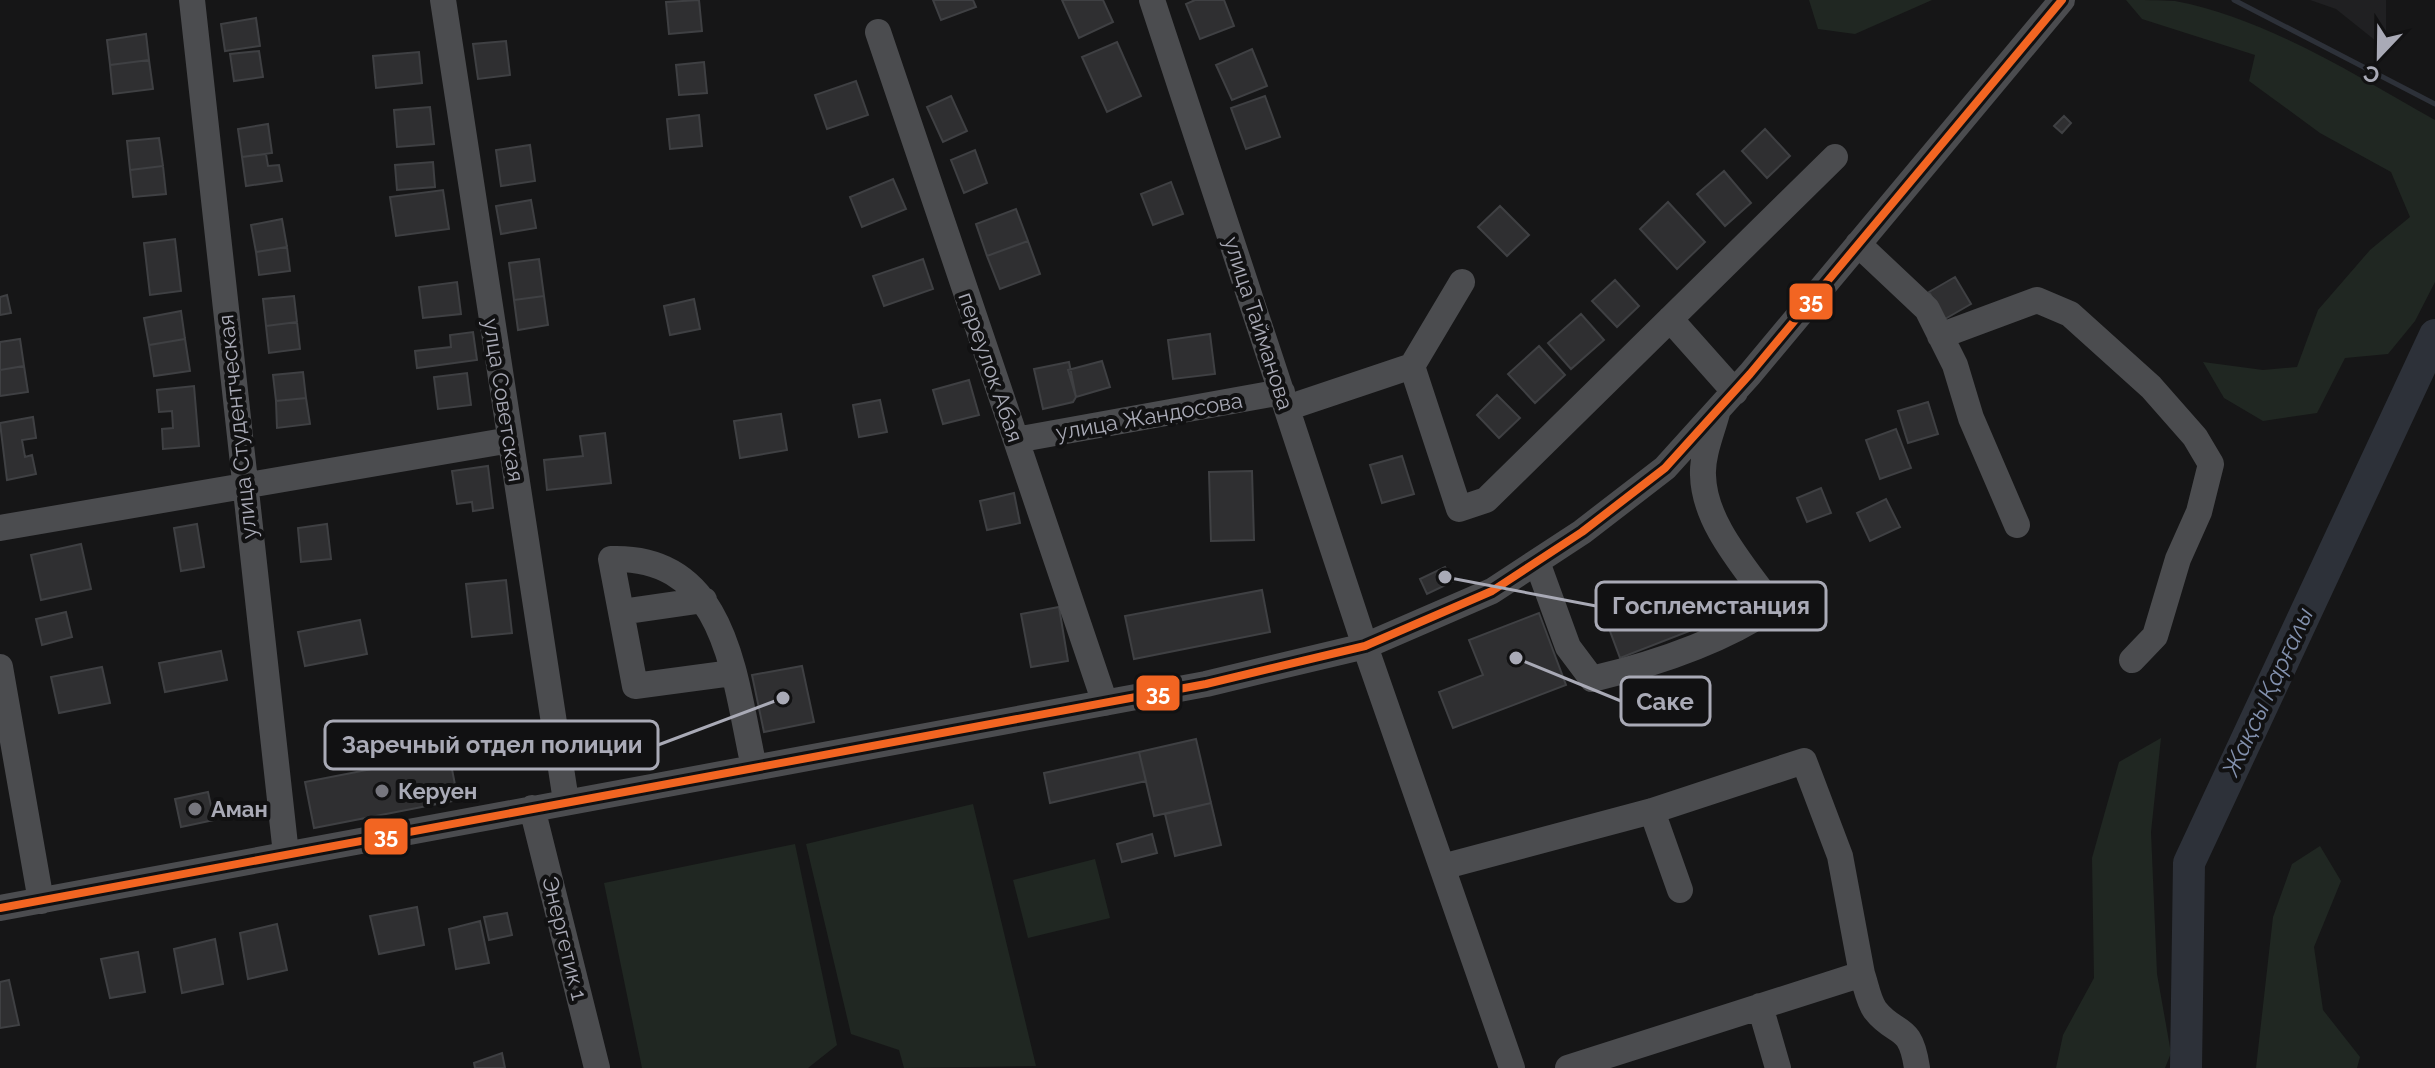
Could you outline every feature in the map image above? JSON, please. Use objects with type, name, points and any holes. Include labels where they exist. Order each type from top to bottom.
[{"type":"street","name":"улица Студентческая","points":[[192,0],[286,854]]},
{"type":"street","name":"улца Советская","points":[[443,0],[566,801]]},
{"type":"street","name":"улица Тайманова","points":[[1152,0],[1365,646],[1512,1068]]},
{"type":"street","points":[[0,908],[1206,684],[1365,646],[1492,591],[1582,532],[1665,468],[1726,401],[2062,0]]},
{"type":"street","name":"переулок Абая","points":[[878,32],[1105,703]]},
{"type":"street","points":[[1462,282],[1412,366],[1459,509],[1486,500],[1835,157]]},
{"type":"street","points":[[1858,244],[1927,309],[2017,525]]},
{"type":"street","points":[[1940,336],[2037,300],[2070,314],[2151,387],[2195,437],[2211,464],[2199,512],[2178,559],[2155,636],[2132,660]]},
{"type":"street","points":[[1670,319],[1726,401]]},
{"type":"street","name":"улица Жандосова","points":[[1016,440],[1284,400],[1412,366]]},
{"type":"street","points":[[1537,562],[1568,647],[1592,679],[1625,672],[1738,631],[1773,607],[1723,535],[1705,500],[1702,472],[1726,401]]},
{"type":"street","points":[[0,528],[510,440]]},
{"type":"street","points":[[732,673],[635,686],[611,559],[659,564],[691,585],[704,600],[716,622],[732,673],[754,767]]},
{"type":"street","points":[[621,612],[704,600]]},
{"type":"street","points":[[0,667],[41,901]]},
{"type":"street","points":[[1442,867],[1652,811],[1804,761],[1840,856],[1862,974],[1873,1007],[1902,1029],[1914,1049],[1917,1068]]},
{"type":"street","name":"Энергетик 1","points":[[532,808],[597,1068]]},
{"type":"street","points":[[1652,811],[1680,890]]},
{"type":"street","points":[[1568,1068],[1862,974]]},
{"type":"street","points":[[1760,1006],[1778,1068]]},
{"type":"shaded area","points":[[1809,0],[1932,0],[1855,34],[1818,29]]},
{"type":"shaded area","points":[[2126,0],[2175,1],[2210,9],[2277,34],[2435,120],[2435,282],[2415,321],[2388,354],[2345,358],[2317,413],[2263,421],[2224,398],[2203,362],[2263,370],[2297,367],[2318,310],[2370,250],[2410,217],[2391,172],[2320,133],[2249,81],[2255,55],[2142,19]]},
{"type":"shaded area","points":[[2310,0],[2386,0],[2386,49],[2336,9]]},
{"type":"shaded area","points":[[2161,738],[2151,832],[2157,974],[2171,1053],[2165,1068],[2056,1068],[2063,1035],[2094,978],[2092,858],[2119,762]]},
{"type":"shaded area","points":[[973,804],[1036,1066],[904,1068],[899,1050],[851,1034],[806,844]]},
{"type":"shaded area","points":[[795,844],[837,1045],[808,1068],[642,1068],[604,883]]},
{"type":"shaded area","points":[[2320,846],[2341,881],[2314,947],[2323,1010],[2360,1057],[2357,1068],[2256,1068],[2273,917],[2292,864]]},
{"type":"shaded area","points":[[1095,859],[1110,918],[1028,938],[1013,880]]},
{"type":"building","points":[[699,0],[702,31],[669,34],[666,2]]},
{"type":"building","points":[[933,0],[973,0],[976,7],[941,20]]},
{"type":"building","points":[[1062,0],[1103,0],[1113,22],[1079,38]]},
{"type":"building","points":[[1195,0],[1224,0],[1234,26],[1200,39],[1186,4]]},
{"type":"building","points":[[256,18],[260,46],[225,51],[221,24]]},
{"type":"building","points":[[146,34],[149,60],[110,65],[107,40]]},
{"type":"building","points":[[506,41],[510,75],[478,79],[473,44]]},
{"type":"building","points":[[1117,42],[1141,96],[1107,112],[1082,57]]},
{"type":"building","points":[[1252,49],[1267,86],[1232,100],[1216,65]]},
{"type":"building","points":[[259,51],[263,77],[234,81],[230,54]]},
{"type":"building","points":[[419,52],[422,83],[376,88],[373,56]]},
{"type":"building","points":[[149,60],[153,89],[113,94],[110,65]]},
{"type":"building","points":[[704,62],[707,93],[679,95],[676,65]]},
{"type":"building","points":[[856,81],[868,115],[827,129],[815,95]]},
{"type":"building","points":[[951,96],[967,131],[943,142],[927,107]]},
{"type":"building","points":[[1265,96],[1280,137],[1246,149],[1231,108]]},
{"type":"building","points":[[430,107],[434,144],[397,147],[394,110]]},
{"type":"building","points":[[699,115],[702,146],[670,149],[667,119]]},
{"type":"building","points":[[2064,116],[2071,123],[2062,133],[2054,126]]},
{"type":"building","points":[[268,124],[272,153],[242,157],[238,129]]},
{"type":"building","points":[[1765,129],[1790,156],[1767,178],[1742,151]]},
{"type":"building","points":[[159,138],[163,166],[130,170],[127,141]]},
{"type":"building","points":[[530,145],[535,181],[501,186],[496,150]]},
{"type":"building","points":[[975,150],[987,183],[964,193],[951,160]]},
{"type":"building","points":[[266,154],[268,166],[279,165],[282,181],[246,186],[242,157]]},
{"type":"building","points":[[433,162],[435,187],[397,190],[395,165]]},
{"type":"building","points":[[163,166],[166,194],[133,197],[130,170]]},
{"type":"building","points":[[1724,171],[1751,203],[1725,226],[1697,194]]},
{"type":"building","points":[[893,179],[906,209],[862,227],[850,197]]},
{"type":"building","points":[[1171,182],[1183,214],[1153,225],[1141,194]]},
{"type":"building","points":[[443,190],[449,229],[396,236],[390,197]]},
{"type":"building","points":[[531,200],[536,228],[501,234],[496,206]]},
{"type":"building","points":[[1668,202],[1705,242],[1677,269],[1640,229]]},
{"type":"building","points":[[1500,206],[1529,235],[1507,256],[1478,227]]},
{"type":"building","points":[[1016,209],[1028,241],[987,256],[976,224]]},
{"type":"building","points":[[282,219],[287,247],[256,252],[251,225]]},
{"type":"building","points":[[175,239],[181,291],[150,295],[144,243]]},
{"type":"building","points":[[1028,241],[1040,274],[1000,289],[987,256]]},
{"type":"building","points":[[287,247],[290,271],[259,275],[256,252]]},
{"type":"building","points":[[539,259],[544,296],[514,300],[509,263]]},
{"type":"building","points":[[923,259],[933,289],[884,306],[873,276]]},
{"type":"building","points":[[1955,277],[1971,304],[1945,319],[1929,292]]},
{"type":"building","points":[[1615,280],[1639,306],[1617,327],[1592,301]]},
{"type":"building","points":[[457,282],[461,314],[423,318],[419,287]]},
{"type":"building","points":[[7,295],[11,313],[0,315],[0,297]]},
{"type":"building","points":[[294,296],[297,322],[266,326],[263,299]]},
{"type":"building","points":[[544,296],[548,325],[518,330],[514,300]]},
{"type":"building","points":[[694,299],[700,329],[670,335],[664,306]]},
{"type":"building","points":[[181,311],[185,339],[149,345],[144,318]]},
{"type":"building","points":[[1581,314],[1604,340],[1571,369],[1548,343]]},
{"type":"building","points":[[297,322],[300,349],[269,353],[266,326]]},
{"type":"building","points":[[473,332],[477,360],[417,368],[415,351],[451,347],[450,335]]},
{"type":"building","points":[[1210,334],[1215,374],[1173,379],[1168,340]]},
{"type":"building","points":[[20,339],[24,366],[0,370],[0,342]]},
{"type":"building","points":[[185,339],[190,371],[154,376],[149,345]]},
{"type":"building","points":[[1539,346],[1565,375],[1535,403],[1508,374]]},
{"type":"building","points":[[1102,361],[1110,387],[1076,397],[1068,370]]},
{"type":"building","points":[[1069,362],[1076,397],[1073,402],[1043,409],[1034,369]]},
{"type":"building","points":[[24,366],[28,392],[0,396],[0,370]]},
{"type":"building","points":[[303,372],[306,398],[276,401],[273,375]]},
{"type":"building","points":[[467,373],[471,405],[438,409],[434,377]]},
{"type":"building","points":[[969,380],[979,415],[943,424],[933,390]]},
{"type":"building","points":[[194,386],[199,446],[163,449],[162,429],[173,428],[172,411],[159,412],[157,390]]},
{"type":"building","points":[[1497,395],[1520,418],[1499,438],[1477,415]]},
{"type":"building","points":[[306,398],[310,424],[277,428],[276,401]]},
{"type":"building","points":[[880,400],[887,432],[859,437],[853,405]]},
{"type":"building","points":[[1928,402],[1938,434],[1908,443],[1898,411]]},
{"type":"building","points":[[781,414],[787,450],[740,458],[734,421]]},
{"type":"building","points":[[33,417],[36,438],[22,440],[25,457],[32,455],[36,474],[7,480],[0,423]]},
{"type":"building","points":[[1896,429],[1911,468],[1880,479],[1866,440]]},
{"type":"building","points":[[605,433],[611,483],[547,490],[544,460],[583,456],[580,436]]},
{"type":"building","points":[[1402,456],[1414,494],[1382,503],[1370,465]]},
{"type":"building","points":[[488,466],[493,508],[473,511],[472,502],[457,504],[452,471]]},
{"type":"building","points":[[1252,471],[1254,540],[1211,541],[1209,472]]},
{"type":"building","points":[[1821,488],[1831,513],[1807,522],[1797,498]]},
{"type":"building","points":[[1014,493],[1020,523],[987,530],[980,501]]},
{"type":"building","points":[[1886,499],[1900,527],[1870,541],[1857,513]]},
{"type":"building","points":[[197,524],[204,567],[181,571],[174,528]]},
{"type":"building","points":[[327,524],[331,559],[301,562],[298,528]]},
{"type":"building","points":[[81,544],[91,589],[41,600],[31,555]]},
{"type":"building","points":[[1445,567],[1452,582],[1427,594],[1420,579]]},
{"type":"building","points":[[506,580],[512,633],[472,637],[466,584]]},
{"type":"building","points":[[1710,584],[1723,618],[1620,658],[1607,623]]},
{"type":"building","points":[[1262,590],[1270,632],[1134,659],[1125,616]]},
{"type":"building","points":[[1059,607],[1068,661],[1031,667],[1021,614]]},
{"type":"building","points":[[66,612],[72,637],[42,645],[36,619]]},
{"type":"building","points":[[1539,613],[1566,685],[1453,728],[1439,692],[1483,675],[1469,640]]},
{"type":"building","points":[[360,620],[367,654],[305,666],[298,632]]},
{"type":"building","points":[[221,651],[227,680],[165,692],[159,663]]},
{"type":"building","points":[[802,666],[814,722],[764,732],[752,675]]},
{"type":"building","points":[[102,667],[110,703],[59,713],[51,677]]},
{"type":"building","points":[[1196,739],[1211,803],[1154,816],[1139,752]]},
{"type":"building","points":[[1139,752],[1146,781],[1050,803],[1044,773]]},
{"type":"building","name":"Керуен","points":[[449,754],[458,800],[314,828],[305,782]]},
{"type":"building","name":"Аман","points":[[208,792],[214,820],[181,827],[175,799]]},
{"type":"building","points":[[1211,803],[1221,845],[1175,856],[1165,814]]},
{"type":"building","points":[[1152,834],[1157,853],[1122,862],[1117,844]]},
{"type":"building","points":[[417,907],[424,945],[379,954],[370,916]]},
{"type":"building","points":[[507,913],[512,935],[489,940],[484,917]]},
{"type":"building","points":[[480,921],[489,963],[456,969],[449,929]]},
{"type":"building","points":[[277,924],[287,970],[248,979],[240,933]]},
{"type":"building","points":[[215,939],[223,984],[182,993],[174,949]]},
{"type":"building","points":[[138,952],[145,992],[110,998],[101,959]]},
{"type":"building","points":[[9,980],[19,1025],[0,1028],[0,982]]},
{"type":"building","points":[[502,1053],[505,1068],[475,1068],[474,1063]]},
{"type":"waterway","points":[[2234,0],[2435,104]]},
{"type":"waterway","name":"Жақсы Қарғалы","points":[[2186,1068],[2189,863],[2435,335]]},
{"type":"transit line","name":"35","points":[[0,908],[1206,684],[1365,646],[1492,591],[1582,532],[1665,468],[1750,374],[2062,0]]},
{"type":"place","name":"Госплемстанция","points":[[1445,577]]},
{"type":"place","name":"Саке","points":[[1516,658]]},
{"type":"place","name":"Заречный отдел полиции","points":[[783,698]]},
{"type":"place","name":"Керуен","points":[[382,791]]},
{"type":"place","name":"Аман","points":[[195,809]]}]
